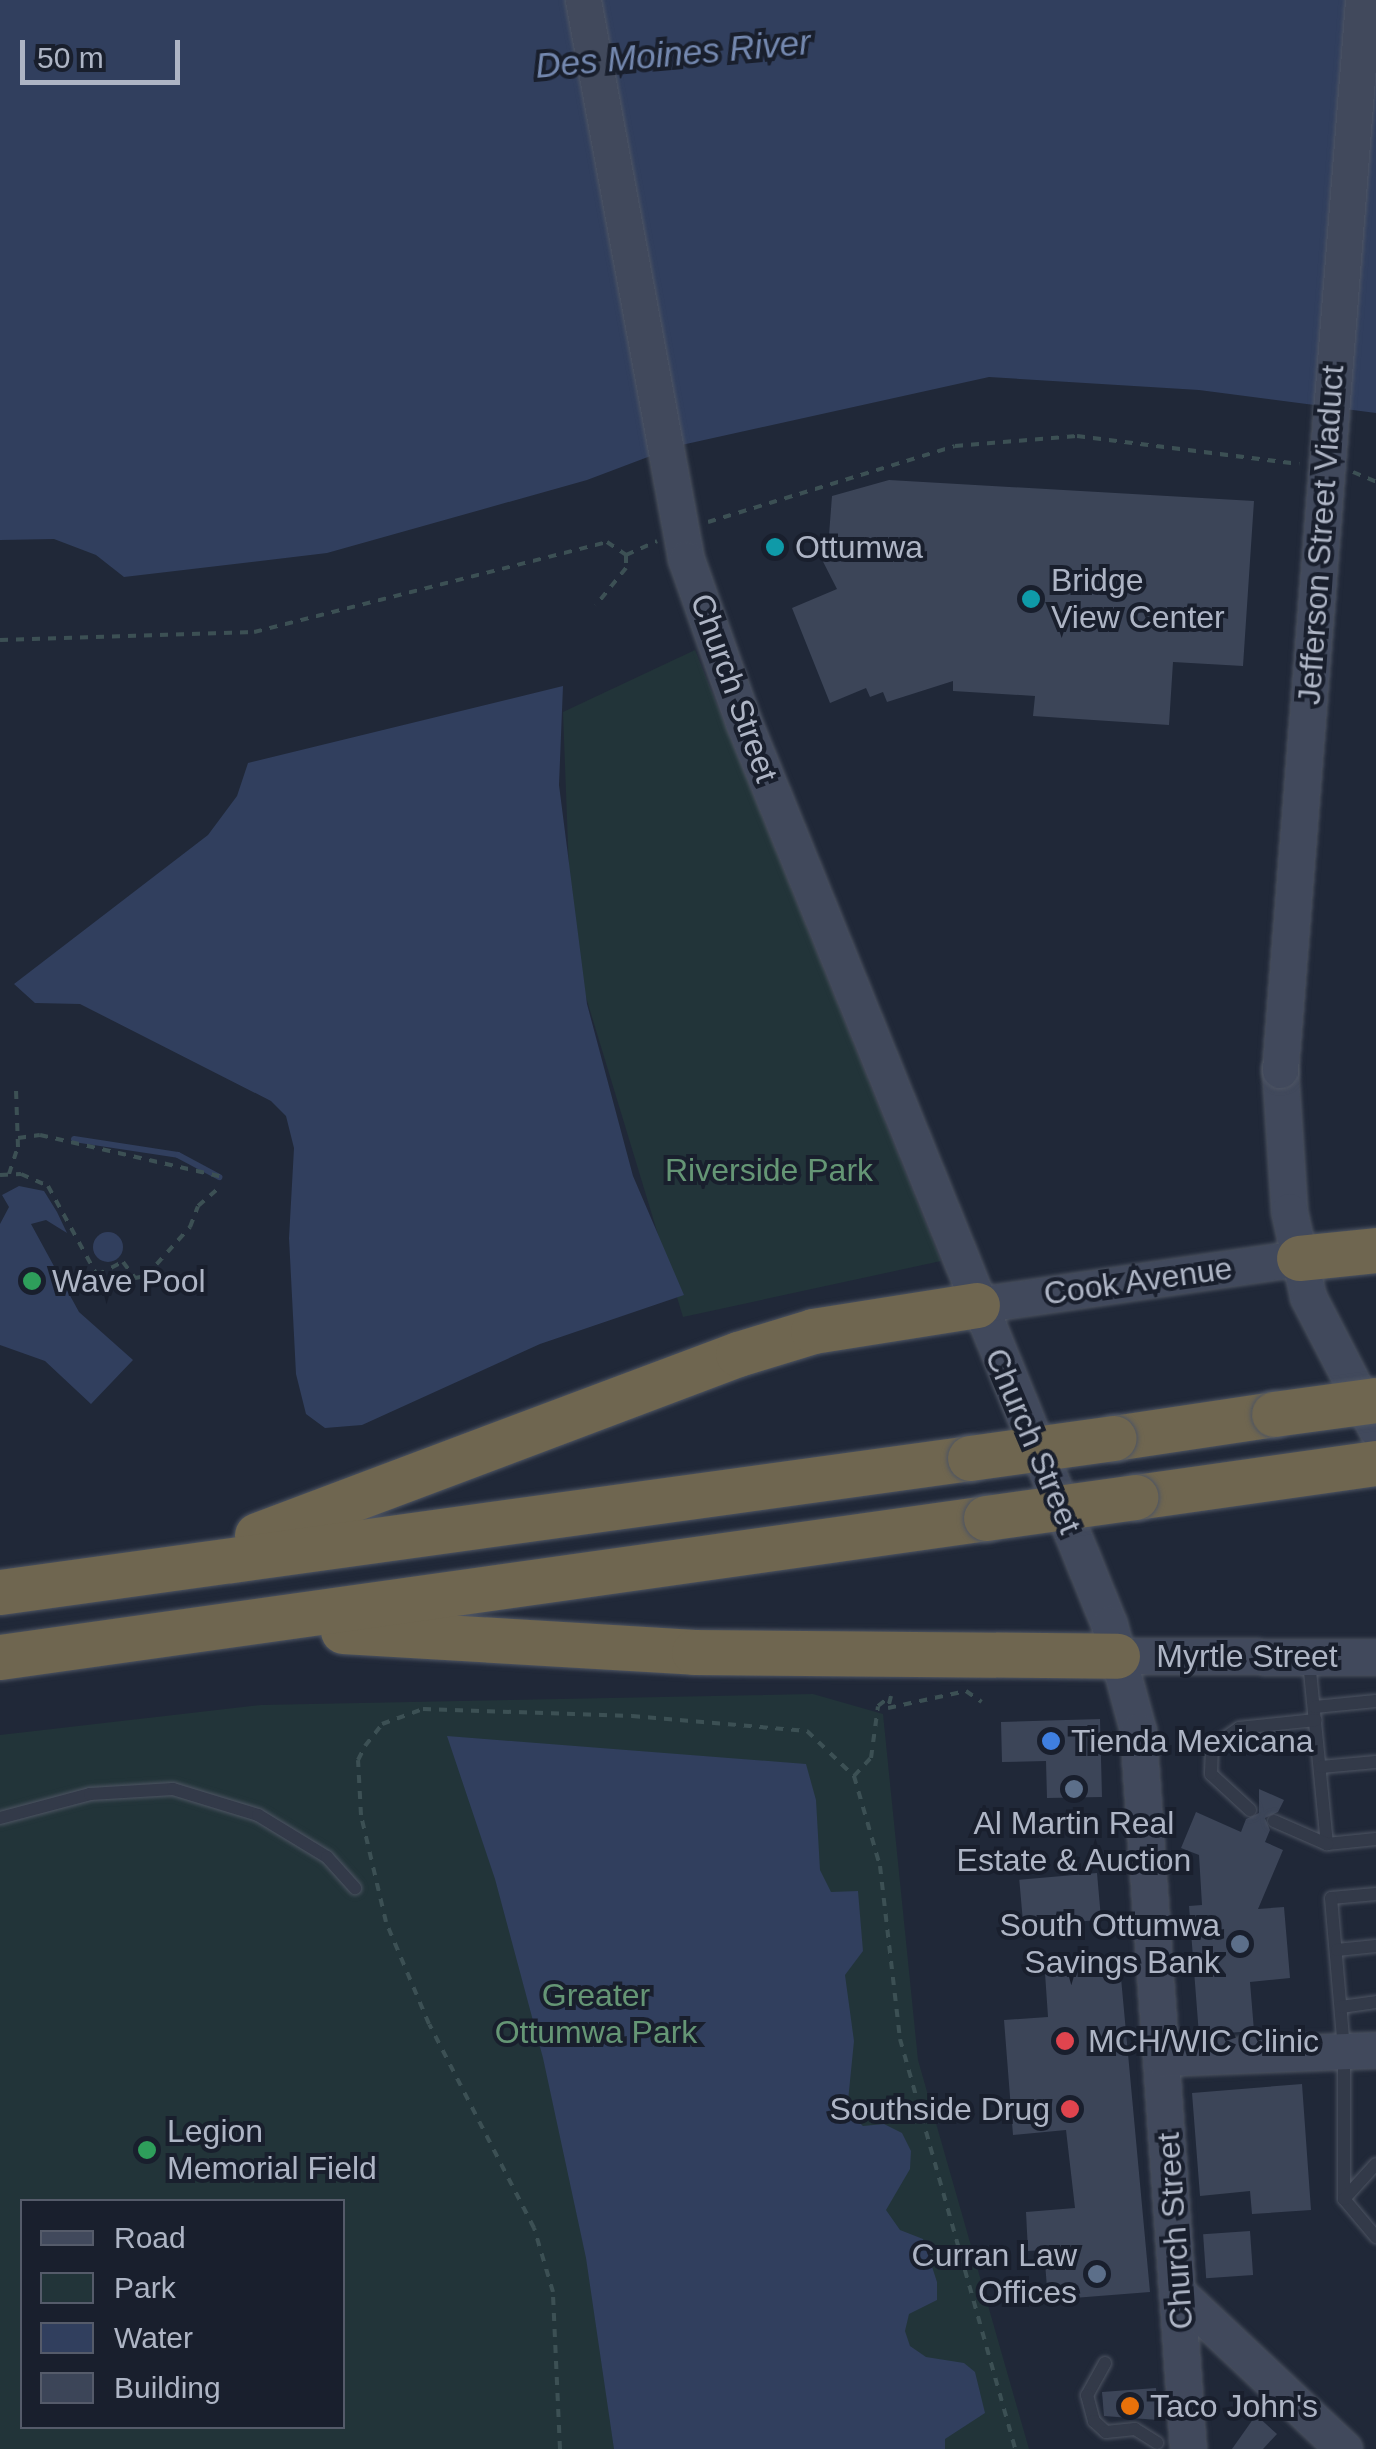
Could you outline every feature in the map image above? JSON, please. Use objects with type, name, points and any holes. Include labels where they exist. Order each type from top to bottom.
[{"type":"highway","points":[[1300,1258],[1376,1250]]},
{"type":"highway","points":[[133,1574],[296,1523],[738,1354],[813,1331],[976,1305]]},
{"type":"highway","points":[[0,1592],[1376,1400]]},
{"type":"highway","points":[[0,1656],[1376,1464]]},
{"type":"highway","points":[[126,1639],[382,1629],[510,1646],[1118,1656]]},
{"type":"main road","name":"Church Street","points":[[583,0],[680,530],[743,721],[1118,1656],[1138,1731],[1180,2295],[1173,2446]]},
{"type":"main road","name":"Jefferson Street Viaduct","points":[[1363,0],[1280,1070],[1289,1211],[1308,1297],[1376,1429]]},
{"type":"main road","name":"Cook Avenue","points":[[976,1305],[1300,1258]]},
{"type":"main road","name":"Myrtle Street","points":[[1118,1656],[1376,1656]]},
{"type":"main road","points":[[1163,2058],[1360,2050]]},
{"type":"main road","points":[[1180,2295],[1344,2449]]},
{"type":"lane","points":[[1308,1657],[1328,1844]]},
{"type":"lane","points":[[1250,1810],[1211,1774],[1212,1747],[1238,1728],[1376,1701]]},
{"type":"lane","points":[[1321,1766],[1376,1762]]},
{"type":"lane","points":[[0,1818],[90,1794],[173,1790],[258,1815],[327,1857],[355,1888]]},
{"type":"lane","points":[[1274,1821],[1328,1844],[1376,1839]]},
{"type":"lane","points":[[1376,1894],[1332,1898],[1341,2007],[1360,2050],[1344,2199],[1376,2237]]},
{"type":"lane","points":[[1337,1950],[1376,1946]]},
{"type":"lane","points":[[1341,2007],[1376,2002]]},
{"type":"lane","points":[[1344,2199],[1376,2164]]},
{"type":"lane","points":[[1106,2363],[1086,2395],[1094,2422],[1106,2432],[1135,2430],[1173,2446]]},
{"type":"path","points":[[680,530],[955,446],[1076,436],[1305,464]]},
{"type":"path","points":[[1346,471],[1376,482]]},
{"type":"path","points":[[0,640],[254,632],[606,542],[626,555],[626,568],[596,605]]},
{"type":"path","points":[[9,1174],[18,1138],[16,1090]]},
{"type":"path","points":[[18,1138],[40,1135],[224,1178]]},
{"type":"path","points":[[0,1175],[48,1186],[97,1275],[123,1262],[135,1278],[160,1262],[190,1226],[198,1206],[220,1187]]},
{"type":"path","points":[[854,1776],[872,1758],[878,1706],[891,1696],[888,1708],[966,1691],[982,1702]]},
{"type":"path","points":[[560,2449],[553,2292],[534,2228],[429,2024],[386,1922],[361,1815],[358,1760],[382,1724],[400,1714],[468,1708],[808,1731],[854,1776],[880,1866],[900,2040],[1015,2449]]},
{"type":"green space","name":"Riverside Park","points":[[695,650],[941,1261],[683,1317],[572,951],[563,712]]},
{"type":"green space","name":"Greater Ottumwa Park","points":[[813,1694],[883,1714],[918,2060],[1029,2449],[0,2449],[0,1735],[261,1705]]},
{"type":"water","name":"Des Moines River","points":[[0,0],[1376,0],[1376,413],[1199,390],[989,377],[677,446],[587,480],[327,553],[124,577],[96,555],[54,539],[0,540]]},
{"type":"water","points":[[563,686],[559,785],[587,1004],[633,1176],[684,1295],[540,1344],[362,1425],[325,1428],[306,1414],[296,1374],[289,1238],[294,1148],[286,1116],[271,1101],[80,1004],[35,1003],[14,984],[208,835],[237,796],[248,763]]},
{"type":"water","name":"Wave Pool","points":[[19,1186],[44,1191],[67,1233],[46,1220],[31,1224],[79,1312],[133,1360],[91,1404],[45,1361],[0,1345],[0,1224],[9,1207],[2,1195]]},
{"type":"water","points":[[108,1232],[122,1241],[123,1247],[114,1261],[108,1262],[94,1253],[93,1247],[102,1233]]},
{"type":"water","points":[[447,1736],[806,1764],[816,1800],[820,1870],[831,1892],[858,1891],[863,1951],[845,1975],[854,2041],[847,2111],[863,2126],[884,2124],[902,2133],[911,2151],[910,2169],[886,2210],[900,2230],[923,2239],[937,2282],[937,2300],[909,2314],[905,2331],[910,2346],[926,2357],[964,2363],[975,2372],[985,2413],[945,2439],[945,2449],[614,2449],[586,2258],[543,2058],[495,1879]]},
{"type":"building","name":"Bridge View Center","points":[[889,480],[1254,501],[1243,666],[1173,662],[1169,725],[1033,716],[1035,696],[953,691],[953,681],[887,702],[883,692],[870,697],[866,688],[830,703],[792,608],[837,589],[815,546],[829,535],[832,496]]},
{"type":"building","name":"Tienda Mexicana","points":[[1100,1719],[1102,1797],[1047,1798],[1046,1761],[1002,1762],[1001,1722]]},
{"type":"building","name":"South Ottumwa Savings Bank","points":[[1259,1789],[1284,1800],[1278,1812],[1265,1818],[1270,1830],[1265,1842],[1283,1850],[1258,1909],[1284,1907],[1290,1978],[1250,1982],[1254,2031],[1199,2035],[1189,1906],[1202,1905],[1199,1855],[1181,1848],[1196,1812],[1241,1832],[1246,1819],[1259,1813]]},
{"type":"building","points":[[1097,1873],[1101,1920],[1023,1927],[1019,1880]]},
{"type":"building","points":[[1120,1967],[1150,2292],[1048,2300],[1044,2250],[1028,2251],[1026,2212],[1075,2208],[1066,2130],[1013,2135],[1004,2020],[1048,2017],[1045,1973]]},
{"type":"building","points":[[1302,2084],[1311,2210],[1252,2214],[1250,2191],[1200,2196],[1192,2093]]},
{"type":"building","points":[[1250,2231],[1253,2275],[1206,2278],[1203,2234]]},
{"type":"building","name":"Taco John's","points":[[1156,2388],[1158,2420],[1104,2416],[1102,2392]]},
{"type":"building","points":[[1256,2415],[1277,2434],[1263,2449],[1232,2449]]},
{"type":"waterway","points":[[74,1139],[178,1155],[219,1177]]},
{"type":"place","name":"Ottumwa","points":[[775,547]]},
{"type":"place","name":"Bridge View Center","points":[[1031,599]]},
{"type":"place","name":"Wave Pool","points":[[32,1281]]},
{"type":"place","name":"Tienda Mexicana","points":[[1051,1741]]},
{"type":"place","name":"Al Martin Real Estate & Auction","points":[[1074,1789]]},
{"type":"place","name":"South Ottumwa Savings Bank","points":[[1240,1944]]},
{"type":"place","name":"MCH/WIC Clinic","points":[[1065,2041]]},
{"type":"place","name":"Southside Drug","points":[[1070,2109]]},
{"type":"place","name":"Legion Memorial Field","points":[[147,2150]]},
{"type":"place","name":"Curran Law Offices","points":[[1097,2274]]},
{"type":"place","name":"Taco John's","points":[[1130,2406]]}]
